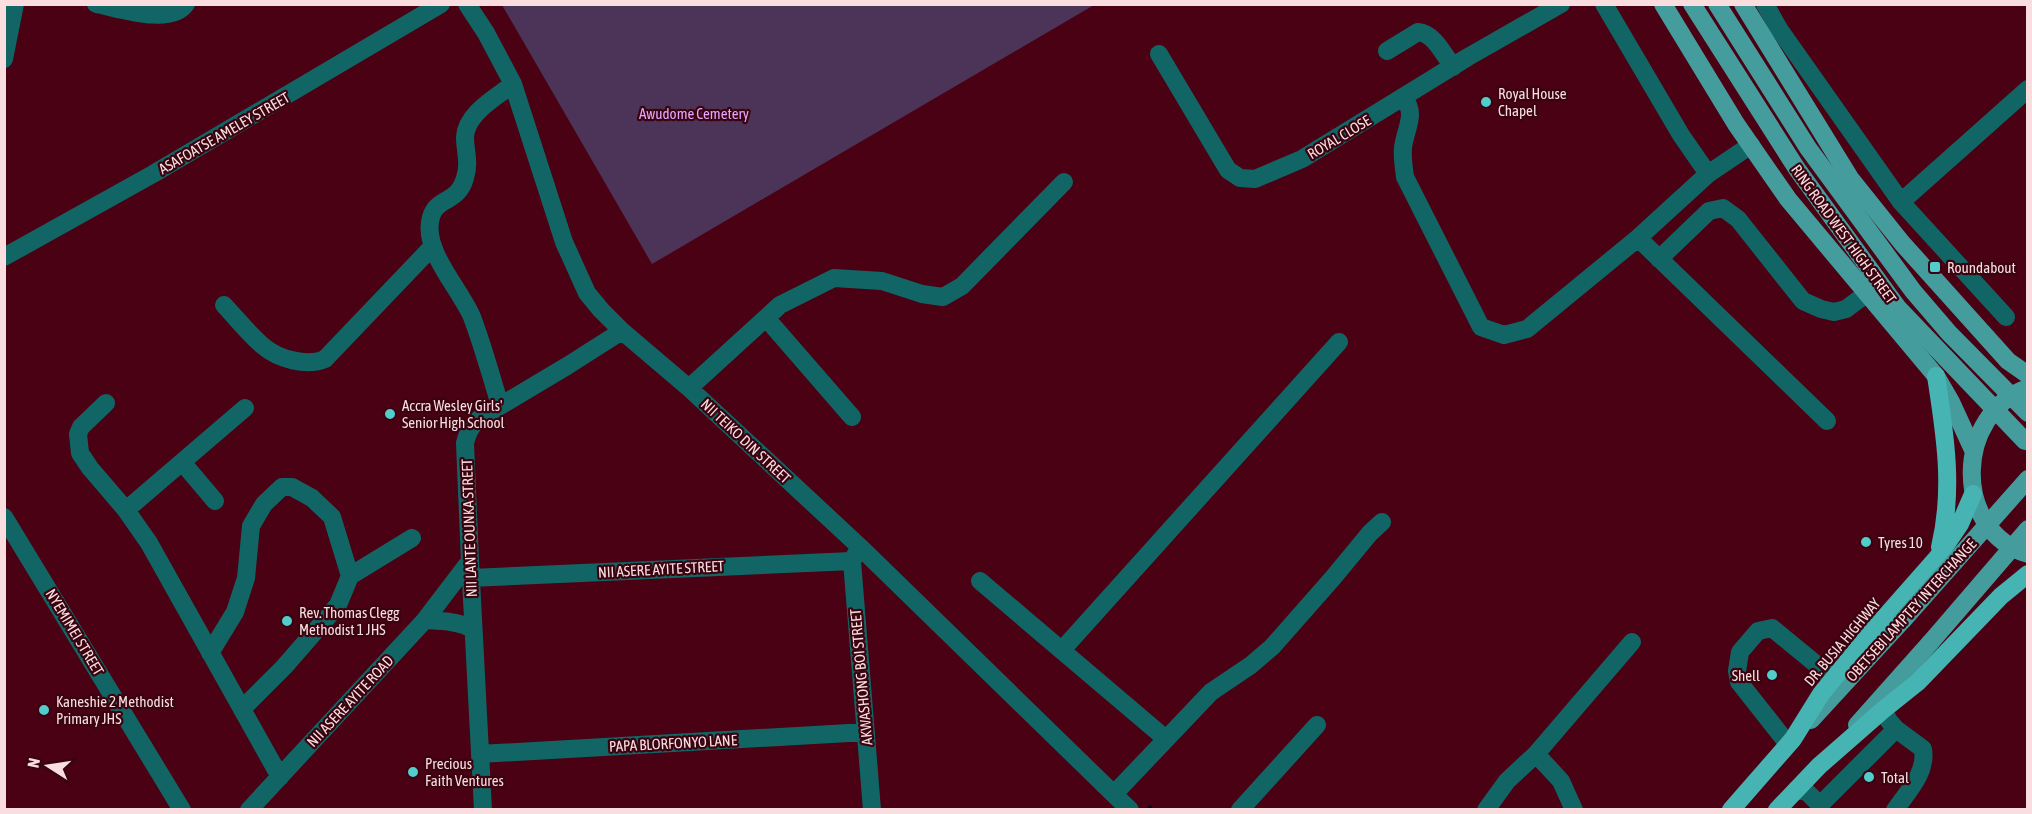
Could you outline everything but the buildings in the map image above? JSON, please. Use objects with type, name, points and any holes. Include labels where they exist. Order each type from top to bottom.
[{"type":"highway","points":[[1936,376],[1946,436],[1947,487],[1946,520],[1937,558]]},
{"type":"highway","name":"DR. BUSIA HIGHWAY","points":[[1731,810],[1791,742],[1821,694],[1870,634],[1937,558],[1960,524],[1973,494]]},
{"type":"highway","points":[[1777,810],[1819,766],[1918,682],[2001,596],[2028,574]]},
{"type":"highway","points":[[2001,596],[2028,589]]},
{"type":"main road","name":"RING ROAD WEST HIGH STREET","points":[[1663,4],[1703,73],[1788,199],[1936,376],[1974,452]]},
{"type":"main road","name":"RING ROAD WEST HIGH STREET","points":[[1692,4],[1797,169],[1898,308],[2026,442]]},
{"type":"main road","name":"RING ROAD WEST HIGH STREET","points":[[1717,4],[1808,148],[1913,291],[1949,333],[2028,413]]},
{"type":"main road","points":[[1743,4],[1851,178],[1902,243],[2008,361],[2028,375]]},
{"type":"main road","points":[[2028,388],[2009,397],[1997,408],[1982,428],[1970,466],[1973,494],[1982,516],[1996,535],[2009,545],[2028,554]]},
{"type":"main road","name":"OBETSEBI LAMPTEY INTERCHANGE","points":[[1791,742],[2028,479]]},
{"type":"main road","points":[[1819,766],[1930,643],[2028,529]]},
{"type":"street","points":[[4,59],[15,4]]},
{"type":"street","points":[[96,4],[154,15],[166,15],[183,9],[186,4]]},
{"type":"street","name":"ASAFOATSE AMELEY STREET","points":[[7,250],[162,169],[441,4]]},
{"type":"street","name":"NII TEIKO DIN STREET","points":[[467,4],[486,33],[513,84],[564,242],[587,293],[622,331],[689,388],[856,554],[1130,810]]},
{"type":"street","name":"ROYAL CLOSE","points":[[1160,54],[1228,170],[1240,178],[1255,179],[1302,159],[1561,4]]},
{"type":"street","points":[[1604,4],[1681,135],[1708,174]]},
{"type":"street","points":[[1765,4],[1779,29],[1901,202],[2007,317]]},
{"type":"street","points":[[1387,51],[1418,32],[1422,32],[1429,35],[1453,67]]},
{"type":"street","points":[[1790,80],[1805,66]]},
{"type":"street","points":[[500,405],[471,315],[433,246],[430,223],[433,210],[439,203],[450,200],[456,195],[464,180],[468,154],[465,137],[467,128],[482,108],[513,84]]},
{"type":"street","points":[[1901,202],[2028,88]]},
{"type":"street","points":[[1404,98],[1411,106],[1411,117],[1402,152],[1405,177],[1481,327],[1504,335],[1527,329],[1638,238],[1708,174],[1752,145]]},
{"type":"street","points":[[689,388],[780,305],[834,278],[882,281],[922,294],[943,297],[962,286],[1064,182]]},
{"type":"street","points":[[1659,259],[1709,211],[1723,208],[1738,219],[1803,301],[1834,312],[1846,309],[1866,294]]},
{"type":"street","points":[[1638,238],[1827,421]]},
{"type":"street","points":[[224,305],[263,346],[272,352],[302,362],[317,362],[325,358],[433,246]]},
{"type":"street","points":[[766,318],[852,417]]},
{"type":"street","name":"NII LANTE OUNKA STREET","points":[[483,810],[465,443],[468,432],[472,424],[500,405],[622,331]]},
{"type":"street","points":[[1062,650],[1339,342]]},
{"type":"street","points":[[106,403],[81,427],[78,434],[84,461],[126,510],[149,543],[280,777]]},
{"type":"street","points":[[126,510],[245,408]]},
{"type":"street","points":[[182,462],[215,501]]},
{"type":"street","points":[[210,653],[235,612],[246,578],[251,526],[264,504],[282,487],[292,487],[312,498],[332,517],[350,576]]},
{"type":"street","name":"NYEMIMEI STREET","points":[[4,517],[182,810]]},
{"type":"street","points":[[1114,794],[1211,692],[1251,665],[1272,647],[1382,522]]},
{"type":"street","points":[[242,709],[284,667],[338,605],[350,576],[412,538]]},
{"type":"street","name":"NII ASERE AYITE STREET","points":[[470,569],[856,554]]},
{"type":"street","name":"AKWASHONG BOI STREET","points":[[856,554],[872,810]]},
{"type":"street","name":"NII ASERE AYITE ROAD","points":[[249,810],[470,569]]},
{"type":"street","points":[[981,581],[1166,739]]},
{"type":"street","points":[[424,620],[445,621],[473,629]]},
{"type":"street","points":[[1791,742],[1739,682],[1737,671],[1740,652],[1758,631],[1772,628],[1835,678]]},
{"type":"street","points":[[1486,810],[1507,781],[1536,754],[1632,642]]},
{"type":"street","points":[[1883,710],[1896,729],[1923,749],[1925,761],[1921,772],[1895,810]]},
{"type":"street","points":[[1240,810],[1317,725]]},
{"type":"street","points":[[1796,790],[1807,792],[1823,807],[1896,729]]},
{"type":"street","name":"PAPA BLORFONYO LANE","points":[[480,754],[866,732]]},
{"type":"street","points":[[1536,754],[1561,781],[1574,810]]},
{"type":"green space","name":"Awudome Cemetery","points":[[502,5],[1094,5],[652,264]]},
{"type":"place","name":"Royal House Chapel","points":[[1486,102]]},
{"type":"place","name":"Roundabout","points":[[1935,267]]},
{"type":"place","name":"Accra Wesley Girls' Senior High School","points":[[390,414]]},
{"type":"place","name":"Tyres 10","points":[[1866,542]]},
{"type":"place","name":"Rev. Thomas Clegg Methodist 1 JHS","points":[[287,621]]},
{"type":"place","name":"Shell","points":[[1772,675]]},
{"type":"place","name":"Kaneshie 2 Methodist Primary JHS","points":[[44,710]]},
{"type":"place","name":"Precious Faith Ventures","points":[[413,772]]},
{"type":"place","name":"Total","points":[[1869,777]]}]
